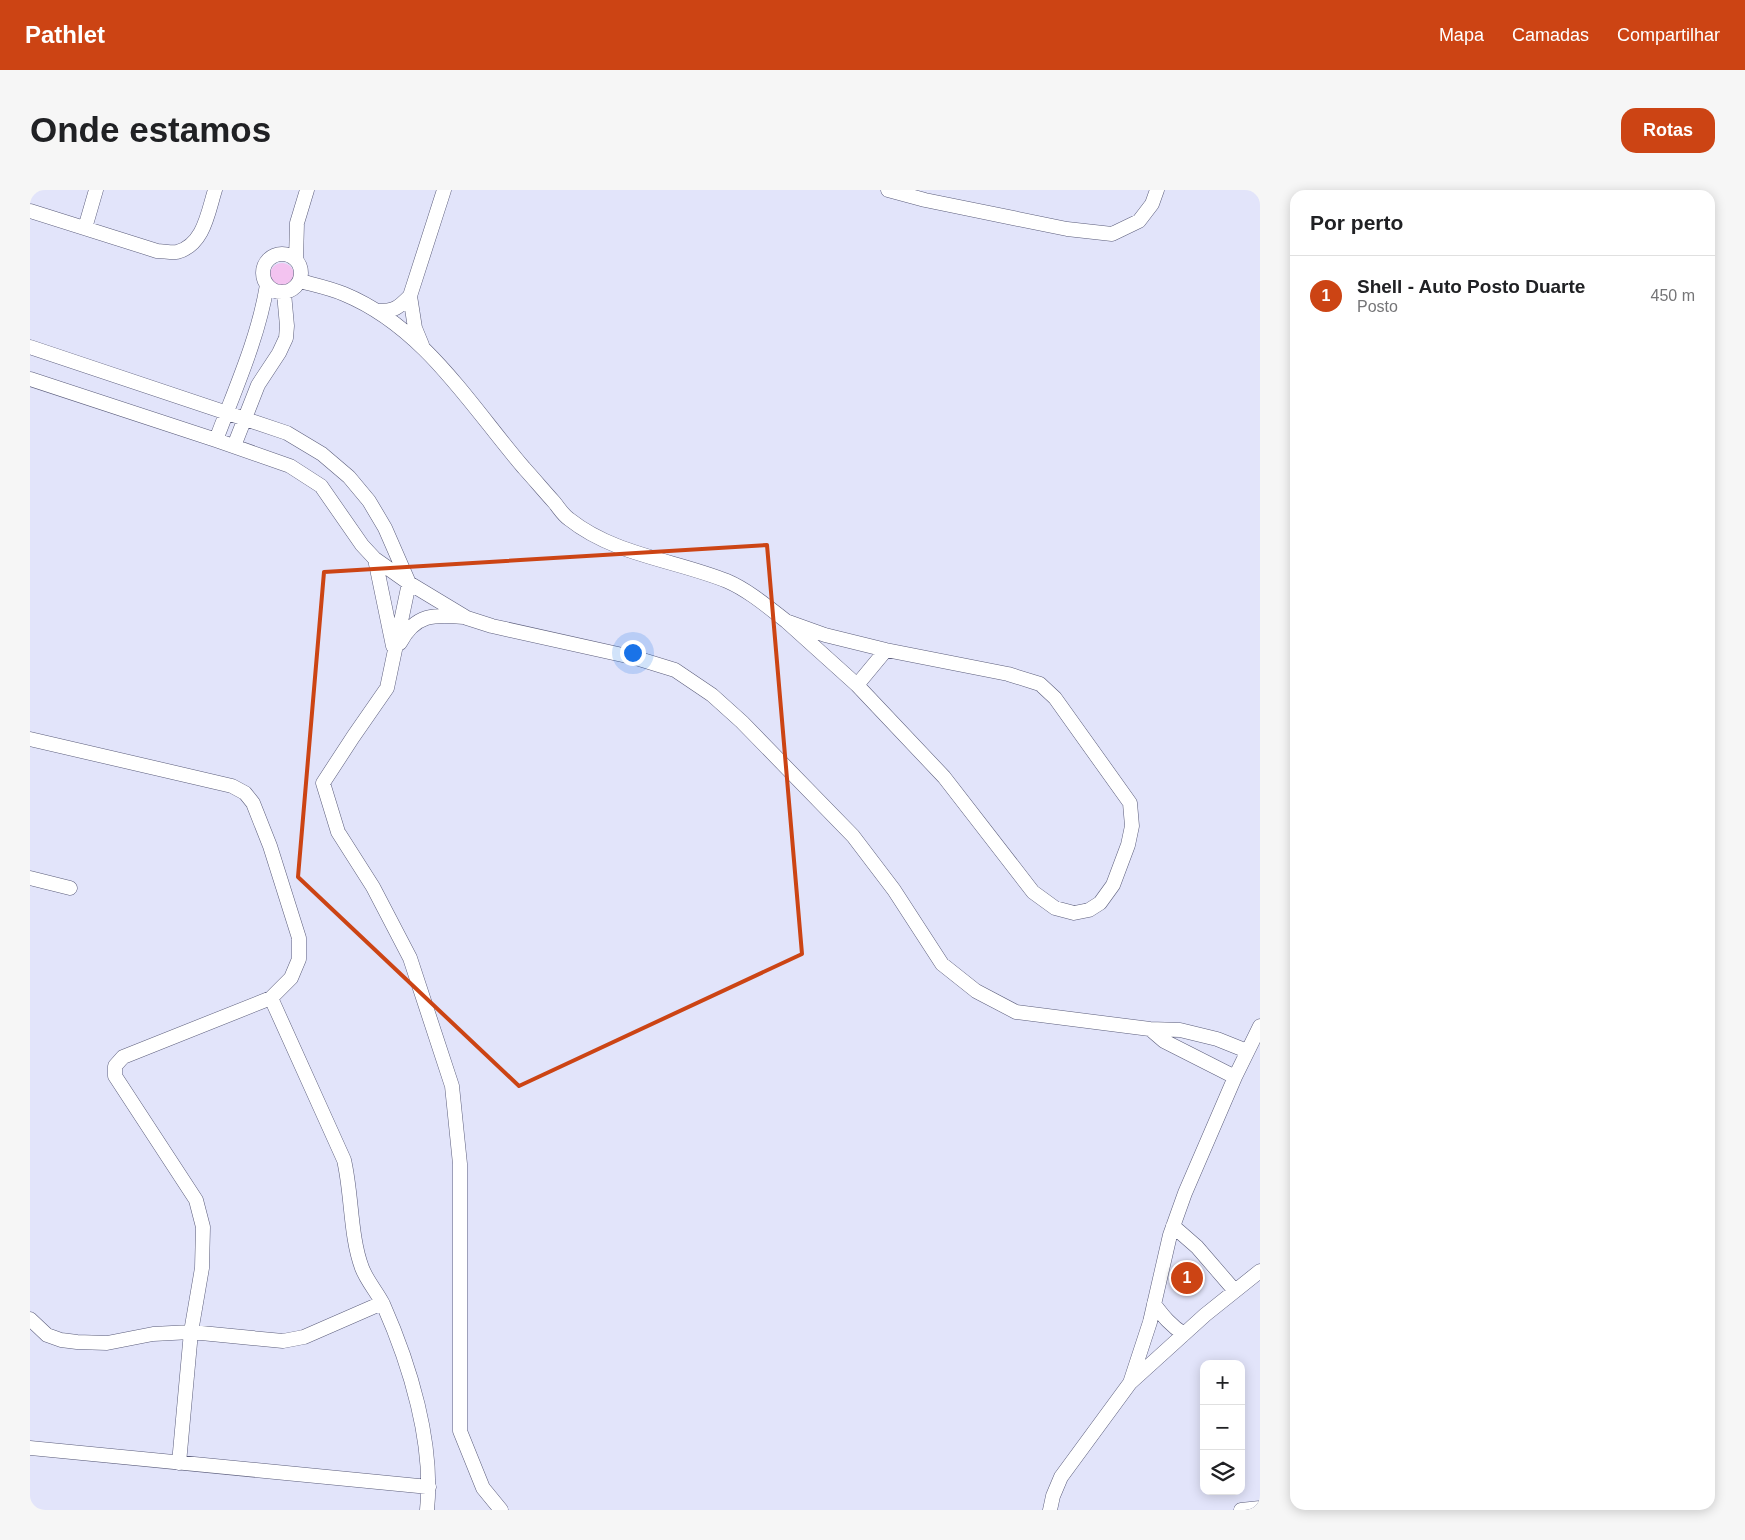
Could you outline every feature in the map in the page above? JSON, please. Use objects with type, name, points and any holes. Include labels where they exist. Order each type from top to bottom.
[{"type":"street","points":[[85,228],[96,190]]},
{"type":"street","points":[[30,211],[157,251],[177,252],[190,246],[200,234],[215,190]]},
{"type":"street","points":[[278,254],[288,254],[296,260],[302,274],[296,287],[284,293],[274,291],[267,285],[262,273],[267,261],[278,254],[297,223],[307,190]]},
{"type":"street","points":[[422,346],[415,328],[410,296],[444,190]]},
{"type":"street","points":[[888,190],[925,200],[1067,228],[1112,234],[1139,221],[1152,204],[1157,190]]},
{"type":"street","points":[[296,260],[297,223]]},
{"type":"street","points":[[300,281],[344,293],[378,311],[422,346],[473,402],[514,455],[568,519],[622,549],[692,568],[729,582],[786,621],[857,685],[944,777],[1033,892],[1055,908],[1074,913],[1089,910],[1100,903],[1113,885],[1128,844],[1132,826],[1130,803],[1055,698],[1040,684],[1008,674],[886,650],[825,635],[786,621]]},
{"type":"street","points":[[216,440],[262,313],[267,285]]},
{"type":"street","points":[[234,446],[258,385],[286,338],[287,326],[284,293]]},
{"type":"street","points":[[378,311],[390,311],[398,308],[410,296]]},
{"type":"street","points":[[30,347],[287,433],[322,454],[349,478],[369,501],[385,528],[409,583],[387,688],[352,737],[323,783],[338,832],[373,886],[410,958],[452,1086],[460,1164],[460,1432],[483,1488],[501,1510]]},
{"type":"street","points":[[30,379],[290,466],[321,486],[374,559],[409,583],[467,618]]},
{"type":"street","points":[[374,559],[394,652]]},
{"type":"street","points":[[394,652],[406,630],[418,620],[432,616],[447,616],[467,618],[492,626],[636,658],[675,670],[712,695],[742,722],[853,836],[894,890],[942,964],[976,991],[1016,1012],[1150,1029],[1180,1030],[1199,1034],[1247,1051]]},
{"type":"street","points":[[857,685],[886,650]]},
{"type":"street","points":[[30,739],[232,786],[245,793],[253,803],[270,846],[299,938],[299,960],[291,978],[271,998],[123,1057],[115,1066],[114,1076],[196,1200],[203,1227],[202,1268],[191,1332],[179,1463]]},
{"type":"street","points":[[30,878],[70,888]]},
{"type":"street","points":[[271,998],[344,1160],[349,1181],[354,1232],[362,1268],[382,1304],[408,1369],[420,1414],[429,1487],[427,1510]]},
{"type":"street","points":[[1130,1383],[1150,1322],[1174,1226],[1185,1193],[1235,1077],[1260,1026]]},
{"type":"street","points":[[1150,1029],[1164,1041],[1235,1077]]},
{"type":"street","points":[[1174,1226],[1197,1247],[1235,1291]]},
{"type":"street","points":[[1050,1510],[1053,1496],[1061,1477],[1130,1383],[1184,1334],[1260,1272]]},
{"type":"street","points":[[30,1319],[47,1334],[61,1340],[77,1342],[107,1343],[153,1334],[191,1332],[283,1341],[294,1340],[382,1304]]},
{"type":"street","points":[[1154,1304],[1173,1327],[1184,1334]]},
{"type":"street","points":[[30,1448],[429,1487]]},
{"type":"street","points":[[1241,1510],[1260,1508]]},
{"type":"highlighted area","points":[[767,545],[802,954],[519,1086],[298,877],[324,572]]},
{"type":"shaded area","points":[[282,263],[287,264],[293,270],[293,280],[287,286],[282,287],[277,286],[271,280],[270,275],[271,270],[277,264]]},
{"type":"place","name":"Shell - Auto Posto Duarte","points":[[1187,1278]]}]
